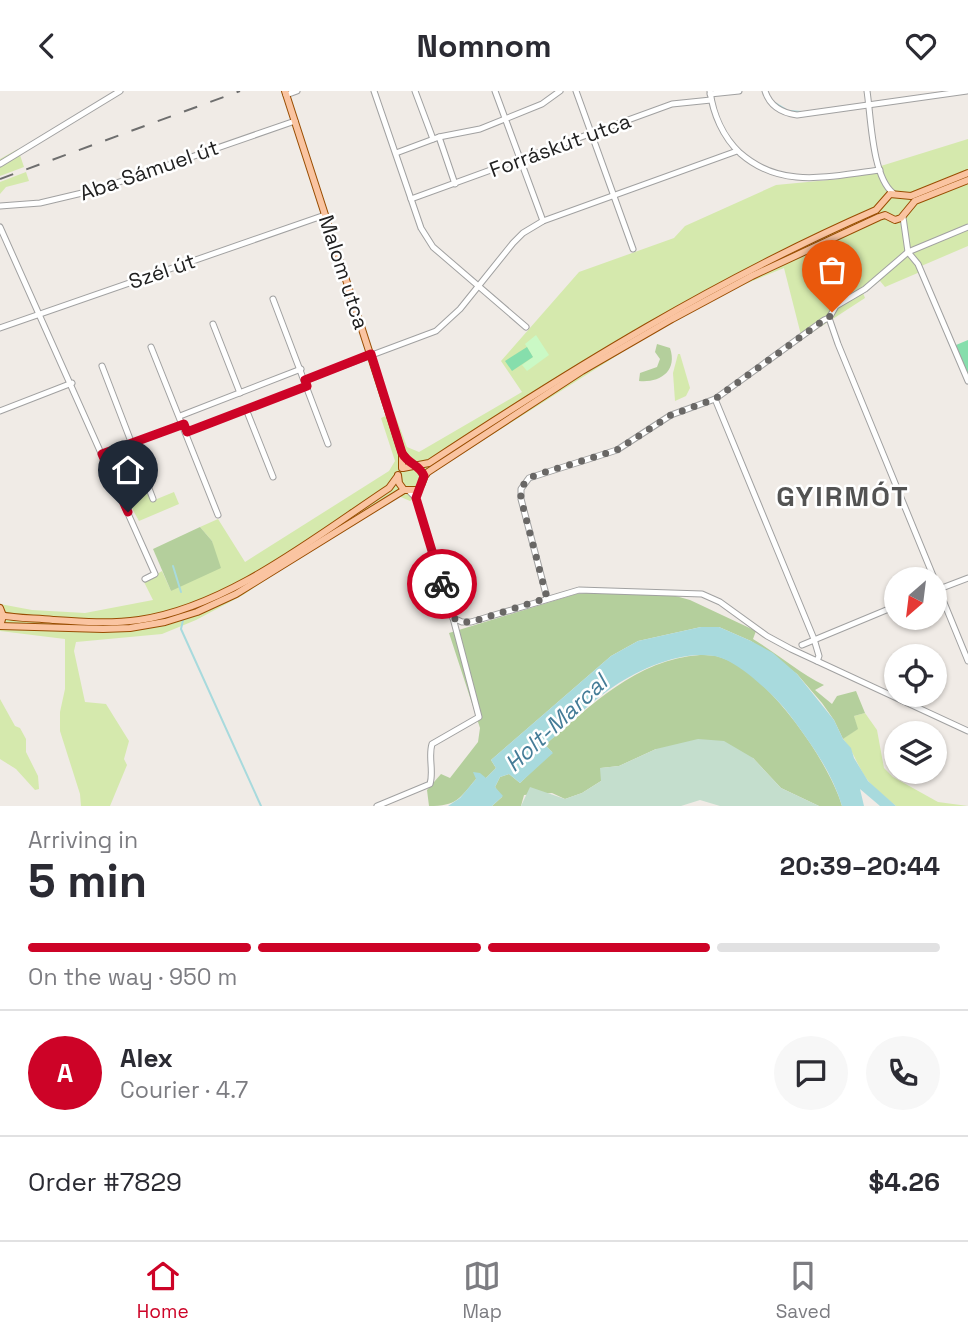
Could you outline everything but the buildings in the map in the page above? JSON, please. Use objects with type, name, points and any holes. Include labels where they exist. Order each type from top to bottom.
[{"type":"main road","name":"Malom utca","points":[[286,93],[402,453]]},
{"type":"main road","points":[[2,616],[122,622],[189,608],[229,591],[389,488],[403,468],[429,463],[575,368],[668,314],[752,269],[881,206],[890,190],[911,196],[968,173]]},
{"type":"main road","points":[[881,206],[886,215],[895,220],[903,217],[915,201],[968,180]]},
{"type":"main road","points":[[902,195],[907,200],[908,207]]},
{"type":"main road","points":[[0,608],[2,627],[32,625],[130,628],[165,622],[197,612],[244,589],[407,491],[420,488],[424,476],[582,371],[672,319],[752,276],[886,215]]},
{"type":"main road","points":[[402,453],[424,476]]},
{"type":"main road","points":[[402,453],[403,468]]},
{"type":"main road","points":[[398,475],[399,483],[407,491]]},
{"type":"street","points":[[0,164],[120,91]]},
{"type":"street","points":[[286,93],[296,91]]},
{"type":"street","points":[[374,91],[421,228],[433,247],[526,327]]},
{"type":"street","points":[[415,91],[455,184]]},
{"type":"street","points":[[495,91],[543,221]]},
{"type":"street","points":[[396,153],[436,138],[480,128],[542,104],[560,91]]},
{"type":"street","points":[[576,91],[634,249]]},
{"type":"street","name":"Forráskút utca","points":[[411,199],[672,104],[739,91]]},
{"type":"street","points":[[765,91],[767,98],[778,109],[797,115],[967,91]]},
{"type":"street","points":[[867,91],[880,170],[890,190]]},
{"type":"street","points":[[711,95],[726,137],[737,151],[754,165],[785,177],[819,178],[880,170]]},
{"type":"street","name":"Aba Sámuel út","points":[[0,206],[40,203],[99,189],[295,121]]},
{"type":"street","points":[[187,432],[371,354],[436,331],[460,309],[523,233],[543,221],[737,151]]},
{"type":"street","name":"Szél út","points":[[0,328],[325,215]]},
{"type":"street","points":[[903,217],[908,252],[918,264],[968,381]]},
{"type":"street","points":[[895,220],[906,233]]},
{"type":"street","points":[[0,227],[72,383],[155,574],[145,579]]},
{"type":"street","points":[[547,598],[521,499],[522,486],[536,475],[617,450],[671,415],[715,399],[762,363],[829,318],[836,306],[865,289],[908,252],[968,227]]},
{"type":"street","points":[[273,299],[328,445]]},
{"type":"street","points":[[829,318],[928,567]]},
{"type":"street","points":[[213,324],[240,393]]},
{"type":"street","points":[[151,347],[184,424],[218,515]]},
{"type":"street","points":[[102,366],[153,499]]},
{"type":"street","points":[[180,416],[301,369]]},
{"type":"street","points":[[0,411],[72,383]]},
{"type":"street","points":[[715,399],[814,639],[819,656],[817,661]]},
{"type":"street","points":[[246,409],[273,477]]},
{"type":"street","points":[[102,454],[184,424]]},
{"type":"street","points":[[416,498],[420,488]]},
{"type":"street","points":[[377,806],[430,784],[432,744],[479,717],[453,618],[416,498],[407,491]]},
{"type":"street","points":[[947,586],[968,578]]},
{"type":"street","points":[[453,618],[471,622],[579,590],[702,594],[720,603],[766,636],[968,731]]},
{"type":"street","points":[[802,645],[884,611]]},
{"type":"street","points":[[947,613],[968,661]]},
{"type":"green space","points":[[968,139],[968,246],[919,267],[920,272],[885,287],[880,281],[863,293],[865,298],[802,339],[784,268],[733,289],[673,320],[425,477],[423,493],[410,501],[394,494],[243,595],[196,620],[162,634],[76,642],[74,651],[85,702],[106,704],[129,741],[124,759],[127,765],[110,806],[81,806],[80,794],[60,731],[60,712],[65,689],[65,639],[0,631],[0,604],[32,610],[85,613],[153,600],[144,582],[162,571],[171,591],[214,553],[212,541],[200,527],[218,519],[245,562],[389,471],[395,461],[381,418],[394,412],[407,447],[419,452],[522,392],[501,361],[579,272],[674,238],[685,226],[776,185],[839,179]]},
{"type":"green space","points":[[18,149],[24,167],[0,176],[0,159]]},
{"type":"green space","points":[[26,172],[29,181],[6,187],[0,194],[0,182]]},
{"type":"green space","points":[[536,335],[549,355],[527,371],[522,365],[533,357],[525,344]]},
{"type":"green space","points":[[968,340],[968,377],[956,345]]},
{"type":"green space","points":[[657,344],[670,348],[672,356],[669,370],[660,378],[639,381],[640,373],[657,367],[660,359],[655,352]]},
{"type":"green space","points":[[527,347],[533,357],[512,371],[505,361]]},
{"type":"green space","points":[[678,354],[690,388],[686,396],[675,401],[673,373]]},
{"type":"green space","points":[[128,446],[152,501],[174,492],[179,504],[139,521],[113,474],[106,455]]},
{"type":"green space","points":[[200,527],[212,541],[221,568],[171,591],[153,549]]},
{"type":"green space","points":[[606,591],[672,595],[690,600],[756,631],[753,639],[824,685],[815,690],[832,704],[837,696],[856,691],[865,713],[854,716],[858,729],[843,739],[822,703],[797,674],[751,641],[719,627],[701,627],[638,641],[611,656],[491,760],[496,768],[486,778],[476,779],[452,803],[429,806],[427,790],[441,774],[450,778],[478,742],[480,728],[449,633],[576,594]]},
{"type":"green space","points":[[716,656],[735,664],[774,696],[824,765],[842,806],[819,806],[781,788],[753,758],[656,749],[619,766],[601,768],[601,781],[582,793],[565,799],[552,793],[524,795],[521,806],[492,806],[502,797],[495,787],[500,777],[509,774],[520,783],[552,752],[545,745],[597,700],[635,675],[656,665],[677,658]]},
{"type":"green space","points":[[0,699],[15,726],[20,728],[26,739],[26,752],[38,776],[39,789],[35,790],[16,769],[0,759]]},
{"type":"green space","points":[[865,713],[877,730],[884,784],[906,784],[938,802],[968,806],[896,806],[866,778],[843,739],[857,729],[854,716]]},
{"type":"green space","points":[[698,739],[724,741],[753,758],[781,788],[819,806],[720,806],[700,800],[681,806],[521,806],[530,787],[565,799],[582,793],[601,781],[600,768],[619,766],[656,749]]},
{"type":"water","name":"Holt-Marcal","points":[[701,627],[719,627],[751,641],[773,653],[797,674],[834,720],[868,781],[896,806],[880,806],[860,789],[864,806],[842,806],[820,758],[774,697],[734,664],[714,656],[701,655],[659,663],[610,689],[545,745],[553,753],[520,783],[509,774],[500,777],[495,787],[503,796],[492,806],[448,806],[460,798],[476,779],[473,772],[486,778],[496,768],[491,760],[611,656],[638,641]]},
{"type":"waterway","points":[[775,103],[785,109]]},
{"type":"waterway","points":[[790,111],[802,112]]},
{"type":"waterway","points":[[173,566],[181,592]]},
{"type":"waterway","points":[[183,620],[181,629],[261,806]]},
{"type":"railway","points":[[0,179],[240,91]]},
{"type":"way so far","points":[[442,584],[453,618],[462,622],[471,622],[547,598],[521,499],[521,489],[525,482],[536,475],[617,450],[671,415],[715,399],[762,363],[829,318],[832,312]]},
{"type":"district","name":"GYIRMÓT","points":[[843,496]]},
{"type":"route","points":[[128,512],[102,454],[184,424],[187,432],[307,386],[305,380],[371,354],[402,453],[411,465],[420,468],[424,476],[416,498],[442,584]]}]
